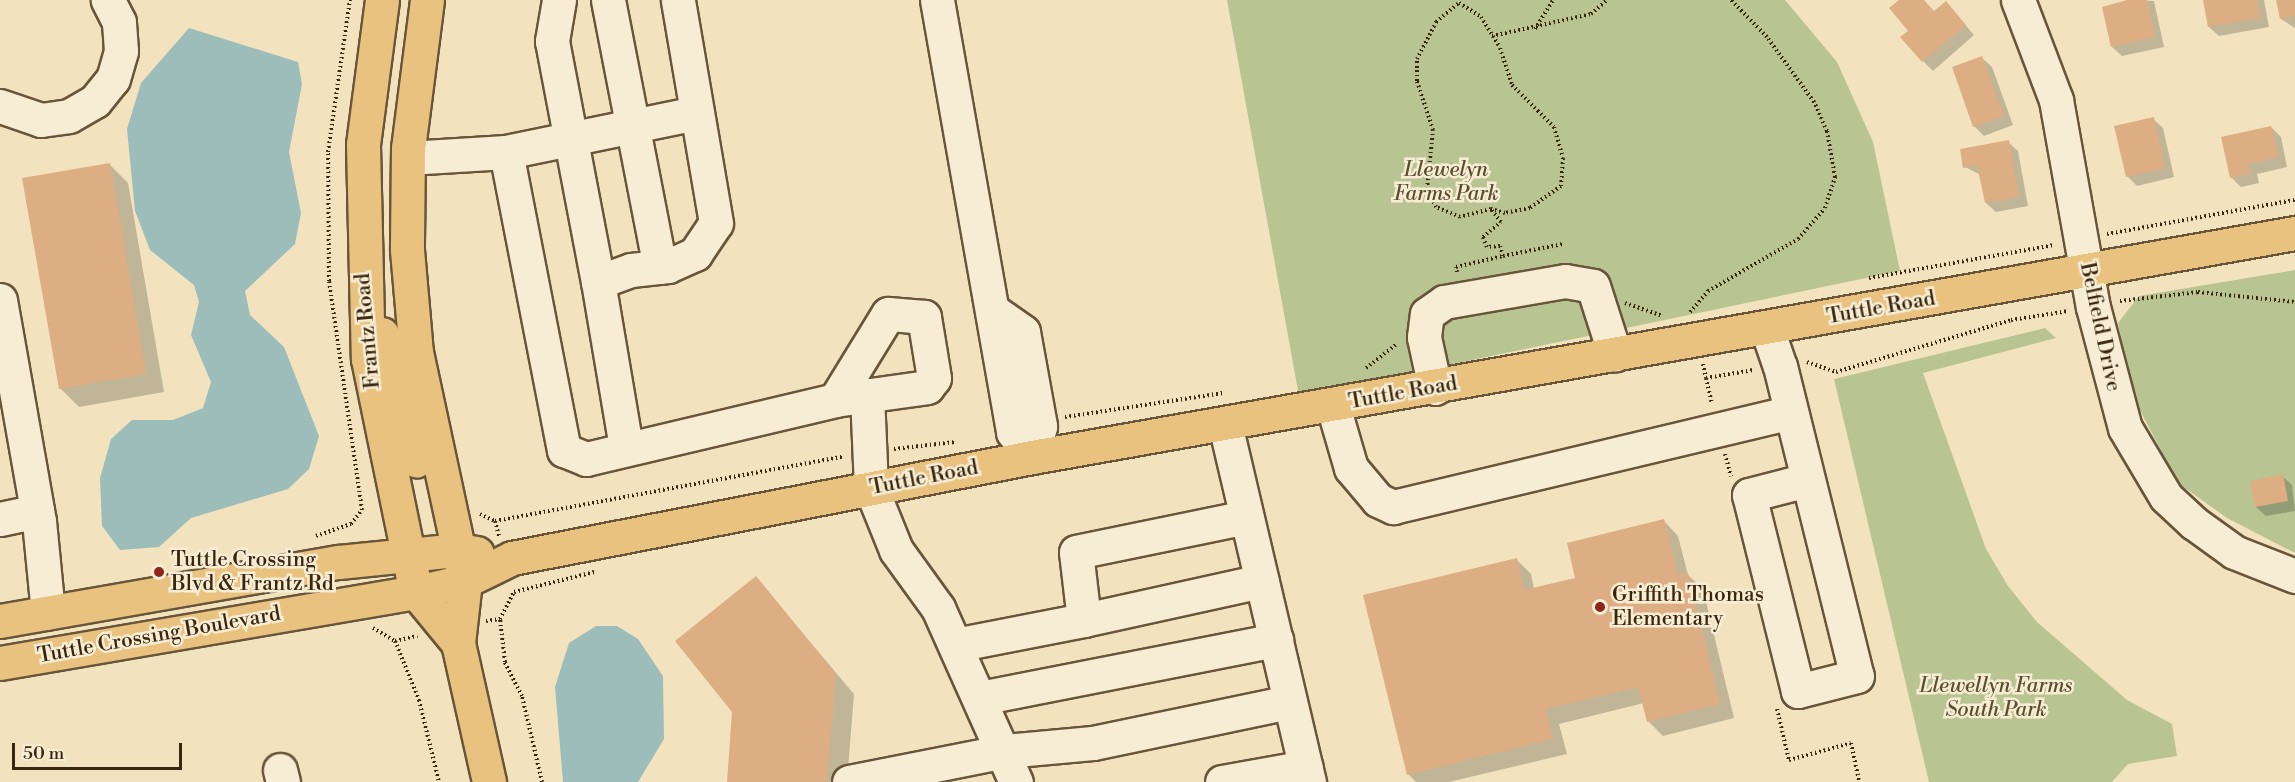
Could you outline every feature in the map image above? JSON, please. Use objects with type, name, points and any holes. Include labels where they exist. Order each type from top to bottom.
[{"type":"main road","name":"Frantz Road","points":[[382,0],[363,145],[362,272],[378,503],[406,555],[416,592],[458,644]]},
{"type":"main road","points":[[427,0],[408,158],[407,250],[417,352],[450,550]]},
{"type":"main road","name":"Tuttle Road","points":[[512,558],[1032,457],[1615,355],[1699,325],[1767,328],[2085,256],[2295,233]]},
{"type":"main road","points":[[362,272],[450,550],[465,581]]},
{"type":"main road","name":"Tuttle Crossing Boulevard","points":[[0,621],[406,555],[450,550],[512,558]]},
{"type":"main road","name":"Tuttle Crossing Boulevard","points":[[0,663],[416,592],[465,581],[512,558]]},
{"type":"main road","name":"Frantz Road","points":[[465,581],[458,644],[489,782]]},
{"type":"street","points":[[0,106],[48,120],[69,116],[95,101],[113,79],[122,51],[119,22],[108,0]]},
{"type":"street","points":[[559,0],[552,41],[598,282],[626,447]]},
{"type":"street","points":[[608,0],[660,267]]},
{"type":"street","points":[[598,282],[660,267],[695,254],[716,224],[678,0]]},
{"type":"street","points":[[937,0],[1013,432],[1032,457]]},
{"type":"street","name":"Belfield Drive","points":[[2018,0],[2055,100],[2093,307],[2125,428],[2166,497],[2234,552],[2295,576]]},
{"type":"street","points":[[408,158],[506,152],[696,113]]},
{"type":"street","points":[[506,152],[562,446],[586,459],[626,447],[835,400],[927,387],[934,378],[924,317],[888,314],[835,400]]},
{"type":"street","points":[[1435,388],[1424,336],[1427,314],[1462,299],[1565,280],[1593,286],[1615,355]]},
{"type":"street","points":[[0,300],[37,511],[48,613]]},
{"type":"street","points":[[1767,328],[1780,366],[1857,676],[1798,691],[1749,495],[1807,480]]},
{"type":"street","points":[[867,396],[874,452],[871,488],[896,550],[938,608],[1005,751],[1016,782]]},
{"type":"street","points":[[1333,406],[1351,468],[1378,500],[1392,507],[1791,412]]},
{"type":"street","points":[[1222,782],[1308,774],[1225,424]]},
{"type":"street","points":[[0,519],[37,511]]},
{"type":"street","points":[[1084,620],[1076,552],[1246,517]]},
{"type":"street","points":[[956,645],[1262,581]]},
{"type":"street","points":[[980,698],[1276,640]]},
{"type":"street","points":[[849,782],[946,772],[1005,751],[1093,742],[1290,702]]},
{"type":"path","points":[[309,538],[351,524],[378,503],[329,281],[328,152],[350,0]]},
{"type":"path","points":[[1535,30],[1553,0]]},
{"type":"path","points":[[1492,36],[1535,30],[1591,14],[1607,0]]},
{"type":"path","points":[[1459,1],[1481,17],[1492,36],[1512,85],[1554,128],[1563,158],[1561,186],[1530,208],[1506,213],[1491,209],[1460,217],[1436,207],[1427,189],[1433,130],[1417,81],[1417,59],[1436,22],[1459,1]]},
{"type":"path","points":[[1859,280],[2085,256],[2295,200]]},
{"type":"path","points":[[1491,209],[1501,222],[1483,237],[1487,247],[1500,246],[1503,256]]},
{"type":"path","points":[[1462,299],[1456,267],[1563,244]]},
{"type":"path","points":[[1699,325],[1706,378],[1803,361],[1836,372],[2011,320],[2198,292],[2295,302]]},
{"type":"path","points":[[475,508],[495,521],[874,452],[961,441]]},
{"type":"path","points":[[363,625],[385,631],[395,641],[418,700],[439,782]]},
{"type":"path","points":[[1798,691],[1775,701],[1789,760],[1851,742],[1859,782]]},
{"type":"green space","name":"Llewelyn Farms Park","points":[[1227,0],[1785,0],[1837,62],[1873,142],[1900,271],[1299,396]]},
{"type":"green space","points":[[2295,270],[2295,553],[2227,518],[2178,483],[2132,395],[2118,323],[2139,296]]},
{"type":"green space","name":"Llewellyn Farms South Park","points":[[2045,328],[2056,338],[1923,373],[1986,549],[2008,586],[2037,622],[2127,700],[2172,724],[2177,756],[2128,764],[2112,782],[1929,782],[1834,379]]},
{"type":"water","points":[[189,28],[298,62],[302,84],[289,152],[301,213],[295,244],[245,291],[250,315],[284,347],[319,436],[309,469],[288,489],[191,518],[159,547],[120,550],[102,526],[100,478],[111,439],[132,420],[173,420],[203,408],[211,382],[191,335],[199,302],[194,285],[150,250],[135,211],[127,129],[141,83]]},
{"type":"water","points":[[596,626],[617,626],[638,639],[663,676],[664,739],[638,782],[563,782],[555,687],[569,643]]},
{"type":"building","points":[[1899,0],[1924,0],[1934,11],[1946,1],[1966,25],[1922,62],[1900,37],[1908,31],[1889,8]]},
{"type":"building","points":[[2127,0],[2147,0],[2155,37],[2111,47],[2102,7]]},
{"type":"building","points":[[2203,0],[2257,0],[2260,18],[2208,27]]},
{"type":"building","points":[[2276,0],[2295,0],[2295,16],[2280,19]]},
{"type":"building","points":[[1982,56],[2004,116],[1973,127],[1952,67]]},
{"type":"building","points":[[2154,117],[2165,168],[2126,177],[2114,126]]},
{"type":"building","points":[[2271,126],[2279,157],[2248,164],[2250,174],[2230,178],[2221,137]]},
{"type":"building","points":[[2009,140],[2019,197],[1985,203],[1977,165],[1963,168],[1960,149]]},
{"type":"building","points":[[110,163],[146,374],[59,389],[22,178]]},
{"type":"building","points":[[2283,474],[2288,501],[2255,507],[2250,481]]},
{"type":"building","points":[[1664,519],[1678,575],[1688,573],[1720,704],[1647,722],[1638,687],[1546,709],[1553,739],[1407,775],[1363,595],[1517,558],[1524,590],[1575,578],[1567,543]]},
{"type":"building","points":[[756,576],[836,674],[827,782],[727,782],[732,712],[675,641]]},
{"type":"place","name":"Tuttle Crossing Blvd & Frantz Rd","points":[[159,572]]},
{"type":"place","name":"Griffith Thomas Elementary","points":[[1600,607]]}]
